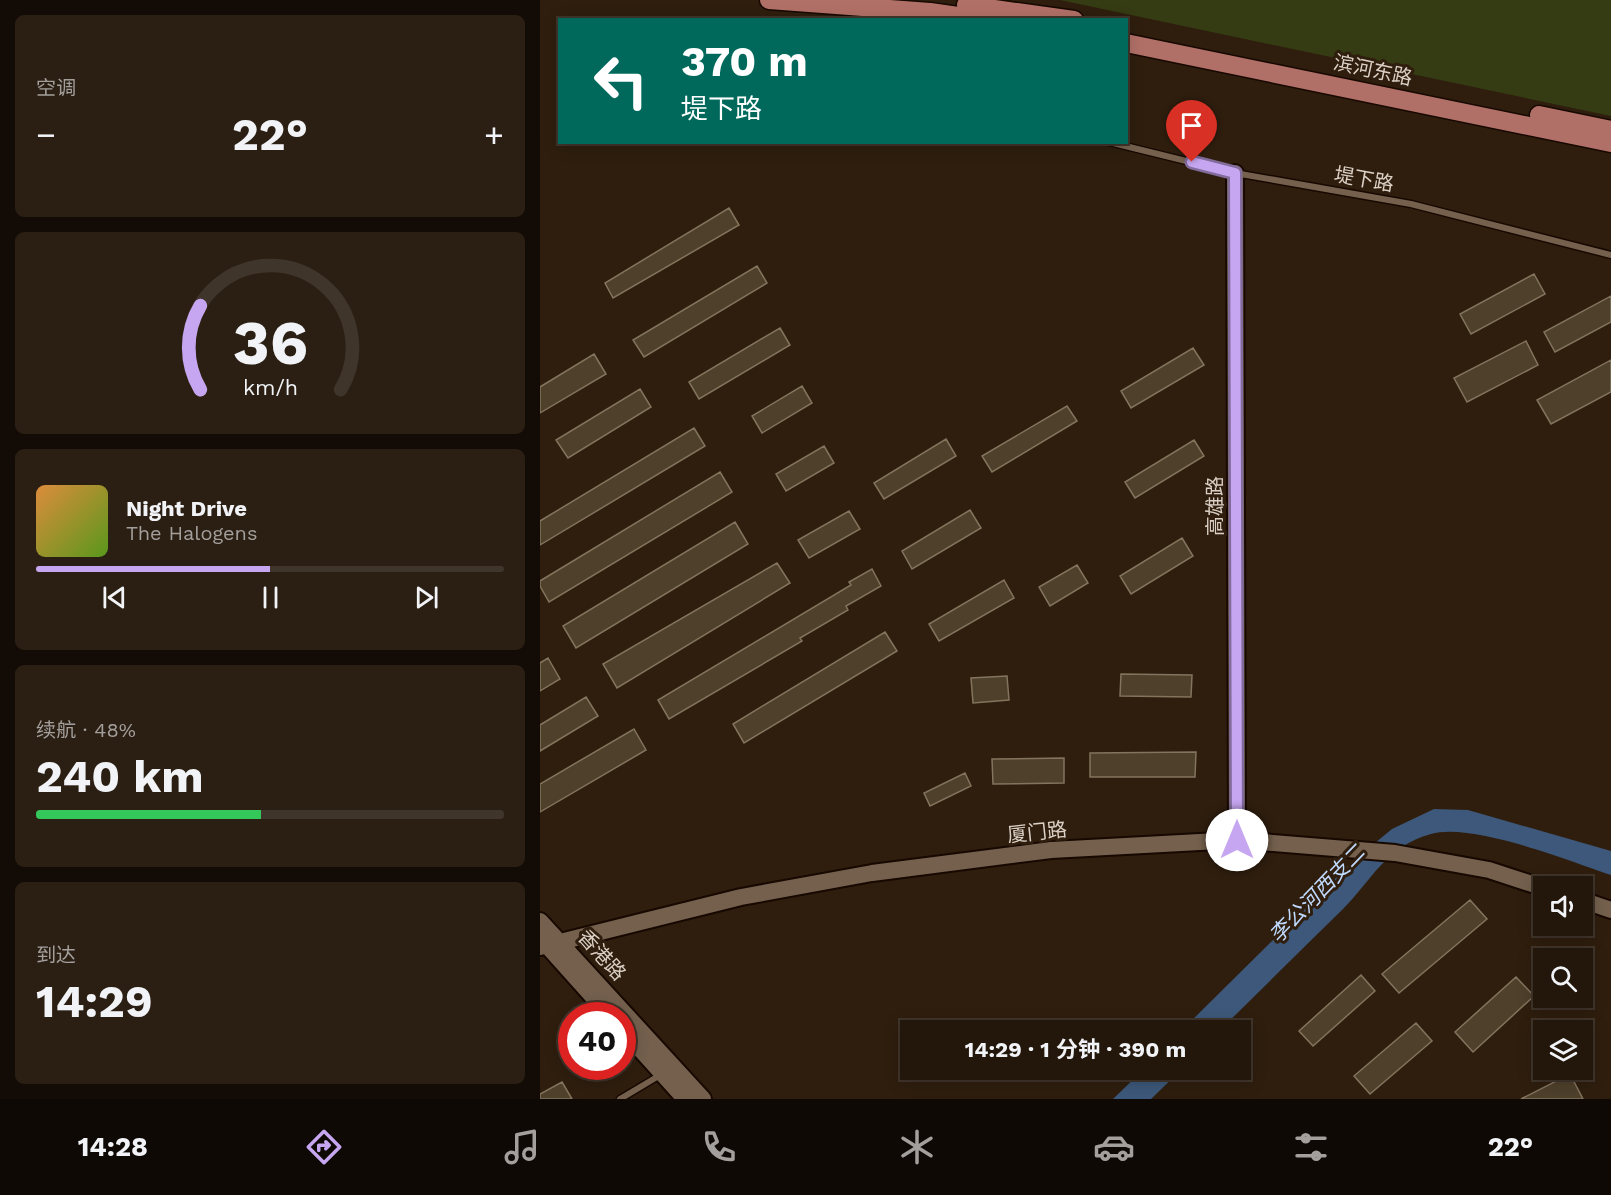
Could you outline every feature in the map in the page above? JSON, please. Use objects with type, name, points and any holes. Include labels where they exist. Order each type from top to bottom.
[{"type":"main road","points":[[769,0],[930,12],[972,18]]},
{"type":"main road","points":[[923,0],[1059,18]]},
{"type":"main road","name":"滨河东路","points":[[1128,30],[1611,130]]},
{"type":"main road","name":"滨河东路","points":[[1128,43],[1611,143]]},
{"type":"street","name":"高雄路","points":[[1235,173],[1237,840]]},
{"type":"street","name":"厦门路","points":[[546,943],[741,897],[872,873],[1051,850],[1237,840],[1395,854],[1489,870],[1533,884]]},
{"type":"street","points":[[1593,904],[1611,910]]},
{"type":"street","name":"香港路","points":[[540,921],[546,943],[598,1002]]},
{"type":"street","name":"香港路","points":[[546,943],[703,1099]]},
{"type":"street","points":[[636,1044],[686,1099]]},
{"type":"lane","name":"堤下路","points":[[1117,144],[1235,173],[1411,204],[1611,255]]},
{"type":"lane","points":[[620,1099],[630,1097],[663,1074]]},
{"type":"green space","points":[[1060,0],[1611,0],[1611,116]]},
{"type":"water","points":[[1434,809],[1468,810],[1611,851],[1611,875],[1521,845],[1471,833],[1449,832],[1415,839],[1391,855],[1343,909],[1230,1020],[1192,1020],[1353,861],[1392,829]]},
{"type":"water","points":[[1133,1080],[1171,1080],[1151,1099],[1113,1099]]},
{"type":"building","points":[[729,208],[739,225],[613,298],[605,283]]},
{"type":"building","points":[[757,266],[767,283],[644,357],[633,340]]},
{"type":"building","points":[[1534,274],[1545,294],[1471,334],[1460,314]]},
{"type":"building","points":[[1611,296],[1611,322],[1555,352],[1544,332]]},
{"type":"building","points":[[780,328],[790,345],[699,399],[689,382]]},
{"type":"building","points":[[1526,341],[1538,365],[1467,402],[1454,378]]},
{"type":"building","points":[[1193,348],[1204,365],[1131,408],[1121,391]]},
{"type":"building","points":[[594,354],[606,374],[540,413],[540,387]]},
{"type":"building","points":[[1611,360],[1611,392],[1551,424],[1537,400]]},
{"type":"building","points":[[802,386],[812,403],[762,433],[752,416]]},
{"type":"building","points":[[640,389],[651,407],[568,458],[556,440]]},
{"type":"building","points":[[1067,406],[1077,421],[992,472],[982,456]]},
{"type":"building","points":[[694,428],[705,446],[540,545],[540,521]]},
{"type":"building","points":[[946,439],[956,456],[884,499],[874,483]]},
{"type":"building","points":[[1194,440],[1204,456],[1135,498],[1125,482]]},
{"type":"building","points":[[824,446],[834,463],[786,491],[776,474]]},
{"type":"building","points":[[720,472],[732,492],[549,602],[540,586],[540,581]]},
{"type":"building","points":[[970,510],[981,528],[912,569],[902,551]]},
{"type":"building","points":[[849,511],[860,529],[809,558],[798,540]]},
{"type":"building","points":[[735,522],[748,544],[576,648],[563,626]]},
{"type":"building","points":[[1182,538],[1193,556],[1131,594],[1120,576]]},
{"type":"building","points":[[777,563],[790,583],[617,688],[603,664]]},
{"type":"building","points":[[1077,565],[1088,583],[1050,606],[1039,587]]},
{"type":"building","points":[[872,569],[881,586],[846,606],[848,610],[800,638],[802,641],[669,719],[658,700],[851,585],[849,582]]},
{"type":"building","points":[[1004,580],[1014,598],[939,641],[929,624]]},
{"type":"building","points":[[885,632],[897,651],[744,743],[733,724]]},
{"type":"building","points":[[548,658],[560,679],[540,691],[540,663]]},
{"type":"building","points":[[1121,674],[1192,675],[1191,697],[1120,696]]},
{"type":"building","points":[[1007,676],[1009,700],[973,703],[971,678]]},
{"type":"building","points":[[586,697],[598,716],[540,751],[540,725]]},
{"type":"building","points":[[634,729],[646,750],[540,812],[540,784]]},
{"type":"building","points":[[1196,752],[1195,777],[1090,777],[1090,753]]},
{"type":"building","points":[[1064,758],[1064,783],[993,784],[992,759]]},
{"type":"building","points":[[965,773],[971,786],[930,806],[924,793]]},
{"type":"building","points":[[1470,900],[1487,919],[1399,993],[1382,974]]},
{"type":"building","points":[[1361,975],[1375,991],[1313,1046],[1299,1031]]},
{"type":"building","points":[[1516,977],[1533,995],[1473,1052],[1455,1032]]},
{"type":"building","points":[[1416,1023],[1432,1041],[1370,1094],[1354,1076]]},
{"type":"building","points":[[1558,1080],[1573,1080],[1583,1099],[1521,1099]]},
{"type":"building","points":[[562,1082],[572,1099],[540,1099],[540,1094]]},
{"type":"route","points":[[1192,162],[1235,173],[1237,840]]},
{"type":"water label","name":"李公河西支二","points":[[1317,894]]}]
